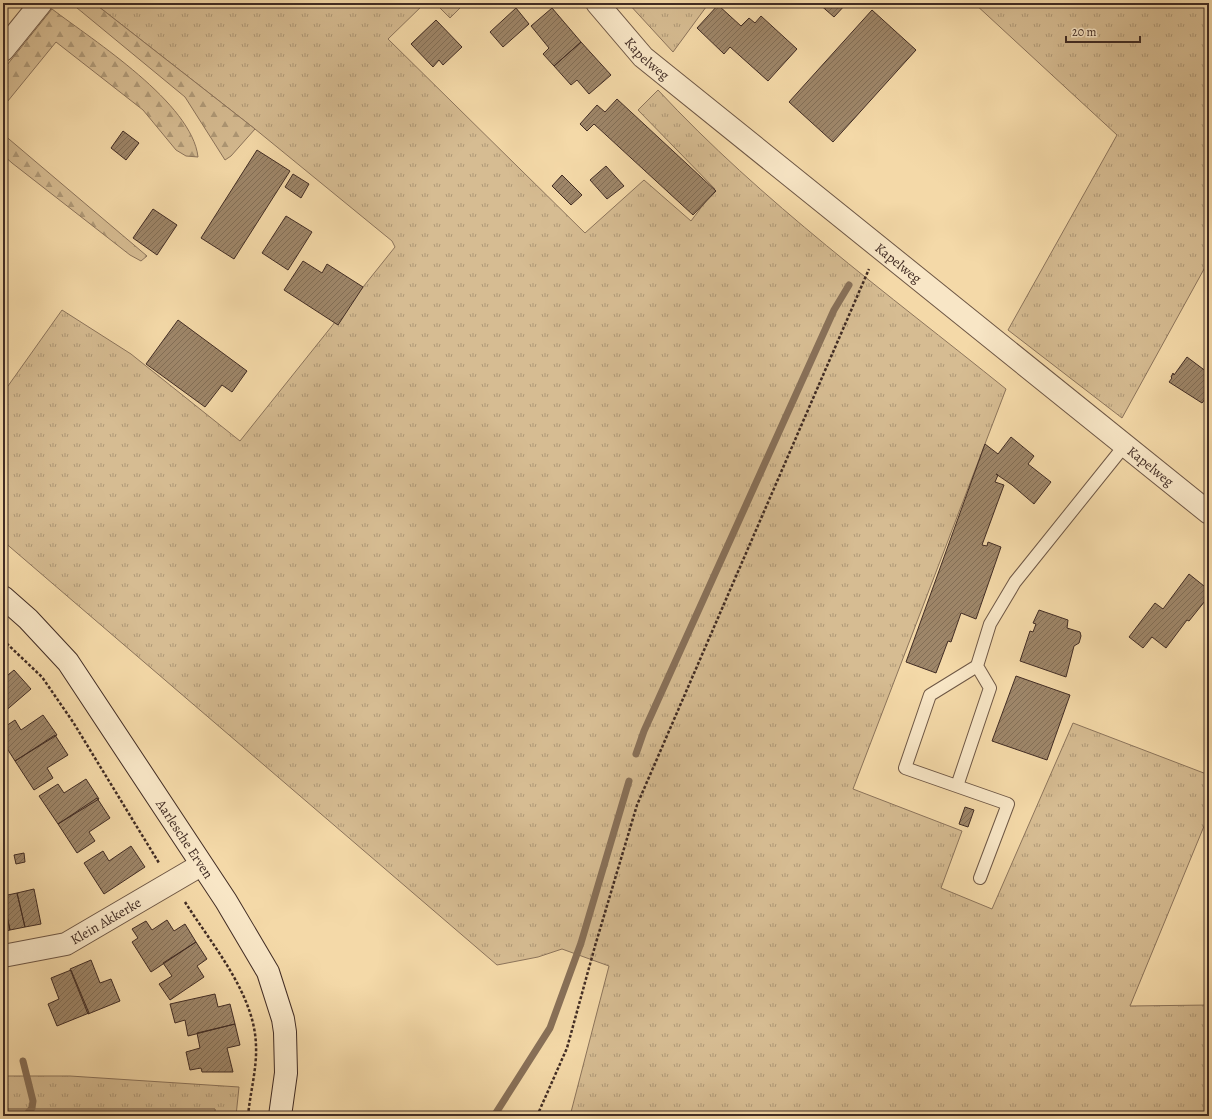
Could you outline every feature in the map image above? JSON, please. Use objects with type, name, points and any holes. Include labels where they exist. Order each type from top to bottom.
[{"type":"street","points":[[3,50],[40,3]]},
{"type":"street","name":"Kapelweg","points":[[597,3],[643,57],[1209,513]]},
{"type":"street","name":"Aarlesche Erven","points":[[3,596],[28,619],[68,662],[226,901],[268,972],[283,1019],[285,1032],[286,1072],[280,1116]]},
{"type":"street","name":"Klein Akkerke","points":[[3,956],[66,944],[201,865]]},
{"type":"lane","points":[[980,878],[1008,804],[905,768],[930,695],[977,666],[990,624],[1015,582],[1125,445]]},
{"type":"lane","points":[[957,786],[990,688],[977,666]]},
{"type":"path","points":[[537,1116],[567,1048],[595,946],[637,805],[878,247]]},
{"type":"green space","points":[[71,3],[94,3],[255,129],[231,156],[225,160],[185,97]]},
{"type":"green space","points":[[94,3],[425,3],[388,39],[585,233],[644,180],[691,221],[715,189],[638,110],[658,90],[698,131],[782,209],[826,246],[1006,389],[853,789],[962,831],[941,888],[992,909],[1073,723],[1209,775],[1209,814],[1130,1006],[1209,1005],[1209,1116],[570,1116],[609,966],[562,949],[538,957],[497,965],[3,541],[3,393],[62,310],[131,354],[240,441],[395,247],[392,241],[255,129]]},
{"type":"green space","points":[[435,3],[465,3],[450,18]]},
{"type":"green space","points":[[628,3],[709,3],[673,52]]},
{"type":"green space","points":[[974,3],[1209,3],[1209,260],[1122,418],[1008,330],[1117,135]]},
{"type":"green space","points":[[52,9],[115,56],[160,95],[179,116],[192,136],[198,157],[186,156],[176,150],[143,110],[56,42],[3,107],[3,70]]},
{"type":"green space","points":[[3,134],[147,256],[141,261],[130,255],[12,163],[3,155]]},
{"type":"green space","points":[[3,1076],[70,1076],[239,1087],[236,1116],[215,1116],[215,1109],[3,1109]]},
{"type":"water","points":[[3,1109],[215,1109],[215,1116],[3,1116]]},
{"type":"building","points":[[818,3],[847,3],[834,17]]},
{"type":"building","points":[[718,5],[741,26],[749,18],[755,23],[761,16],[797,49],[768,81],[730,47],[724,54],[697,28]]},
{"type":"building","points":[[516,8],[529,24],[503,47],[490,32]]},
{"type":"building","points":[[552,8],[581,42],[554,66],[543,54],[549,48],[531,26]]},
{"type":"building","points":[[872,10],[916,50],[833,142],[789,102]]},
{"type":"building","points":[[436,20],[462,47],[443,65],[439,60],[433,67],[411,44]]},
{"type":"building","points":[[581,42],[611,75],[589,94],[577,80],[571,85],[554,66]]},
{"type":"building","points":[[617,99],[716,191],[693,215],[594,124],[587,131],[580,124],[597,105],[605,112]]},
{"type":"building","points":[[123,131],[139,143],[126,160],[111,148]]},
{"type":"building","points":[[257,150],[290,171],[234,259],[201,238]]},
{"type":"building","points":[[606,166],[624,186],[607,199],[590,180]]},
{"type":"building","points":[[293,174],[309,184],[301,198],[285,187]]},
{"type":"building","points":[[562,175],[582,195],[571,205],[552,186]]},
{"type":"building","points":[[153,209],[177,225],[157,255],[133,238]]},
{"type":"building","points":[[286,216],[312,232],[288,270],[262,253]]},
{"type":"building","points":[[303,261],[322,273],[327,264],[363,287],[338,325],[284,290]]},
{"type":"building","points":[[178,320],[247,371],[232,392],[222,385],[205,407],[146,364]]},
{"type":"building","points":[[1187,357],[1207,372],[1209,369],[1209,394],[1202,403],[1169,382],[1173,373],[1174,375]]},
{"type":"building","points":[[1011,437],[1034,456],[1028,464],[1051,482],[1034,504],[998,475],[995,482],[1004,485],[982,545],[987,546],[988,542],[1001,547],[976,619],[961,613],[951,642],[948,641],[936,673],[906,662],[985,444],[998,454]]},
{"type":"building","points":[[1189,574],[1209,590],[1209,596],[1189,621],[1187,620],[1166,648],[1152,637],[1143,648],[1129,637],[1155,603],[1163,609]]},
{"type":"building","points":[[1039,610],[1068,620],[1067,628],[1080,632],[1081,636],[1079,643],[1074,646],[1066,677],[1020,661],[1030,631],[1033,632],[1036,624],[1033,623]]},
{"type":"building","points":[[14,670],[31,689],[3,713],[3,679]]},
{"type":"building","points":[[1016,676],[1070,695],[1047,760],[992,741]]},
{"type":"building","points":[[43,715],[57,735],[15,761],[3,742],[3,728],[15,720],[21,730]]},
{"type":"building","points":[[55,735],[68,755],[47,768],[53,778],[34,790],[15,761]]},
{"type":"building","points":[[86,779],[99,799],[58,824],[39,796],[58,784],[64,793]]},
{"type":"building","points":[[97,798],[110,818],[89,832],[95,841],[77,853],[58,824]]},
{"type":"building","points":[[965,807],[974,810],[968,827],[959,824]]},
{"type":"building","points":[[131,846],[145,867],[104,894],[84,863],[103,851],[109,861]]},
{"type":"building","points":[[24,853],[25,862],[16,864],[14,855]]},
{"type":"building","points":[[3,864],[5,864],[7,872],[3,873]]},
{"type":"building","points":[[34,889],[41,924],[25,927],[17,893]]},
{"type":"building","points":[[17,893],[25,927],[10,930],[3,896]]},
{"type":"building","points":[[3,899],[10,930],[3,932]]},
{"type":"building","points":[[167,920],[174,931],[185,924],[196,942],[151,972],[132,942],[138,938],[132,929],[146,921],[152,930]]},
{"type":"building","points":[[196,942],[207,959],[197,966],[204,977],[170,1000],[159,984],[172,976],[163,963]]},
{"type":"building","points":[[91,960],[100,983],[111,979],[120,1001],[88,1014],[70,969]]},
{"type":"building","points":[[71,970],[89,1013],[57,1026],[48,1004],[59,999],[51,978]]},
{"type":"building","points":[[215,994],[218,1007],[230,1004],[235,1024],[188,1036],[185,1020],[175,1023],[170,1004]]},
{"type":"building","points":[[235,1024],[240,1045],[227,1048],[233,1072],[202,1072],[201,1068],[190,1070],[186,1052],[200,1048],[197,1033]]},
{"type":"waterway","points":[[636,754],[644,731],[834,310],[849,285]]},
{"type":"waterway","points":[[494,1116],[550,1028],[581,943],[629,781]]},
{"type":"waterway","points":[[23,1061],[33,1101],[32,1108],[25,1116]]}]
